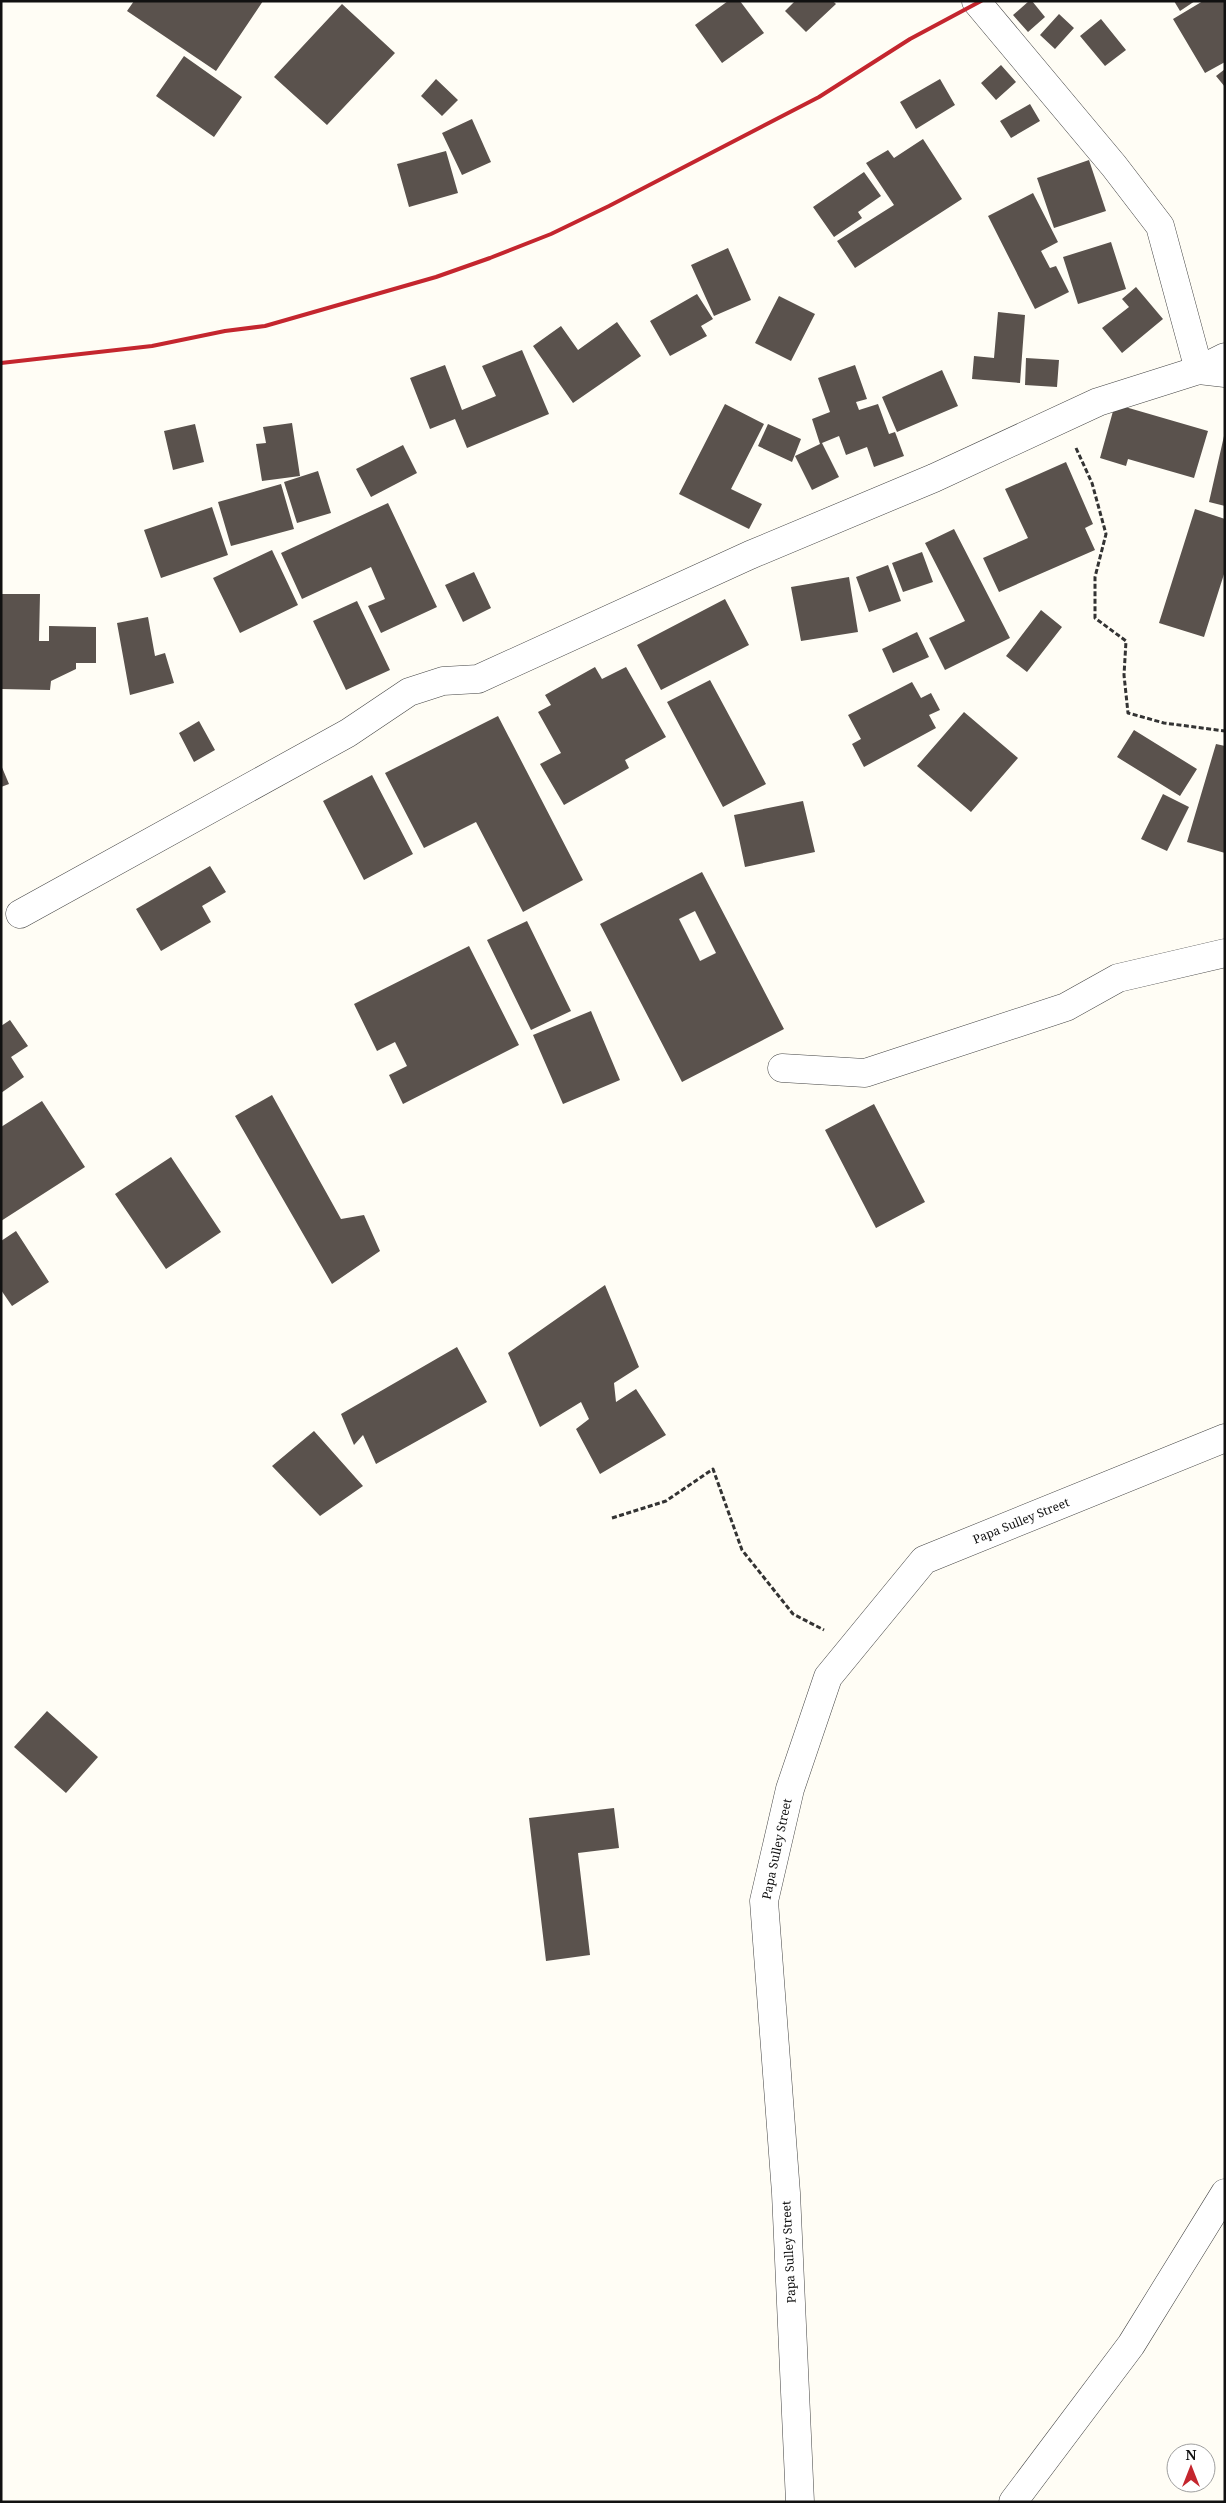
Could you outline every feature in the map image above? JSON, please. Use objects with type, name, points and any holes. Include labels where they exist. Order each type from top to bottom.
[{"type":"street","points":[[976,1],[1114,166],[1160,226],[1212,372]]},
{"type":"street","points":[[20,914],[348,733],[409,692],[443,681],[478,678],[750,555],[934,478],[1098,402],[1212,372],[1225,357]]},
{"type":"street","points":[[782,1068],[865,1073],[1066,1008],[1118,978],[1225,953]]},
{"type":"street","name":"Papa Sulley Street","points":[[800,2502],[786,2192],[764,1901],[790,1789],[828,1677],[924,1560],[1225,1438]]},
{"type":"street","points":[[1013,2502],[1131,2345],[1223,2201]]},
{"type":"path","points":[[1067,416],[1077,451],[1092,483],[1106,534],[1095,577],[1095,618],[1126,641],[1124,675],[1128,713],[1164,722],[1225,731]]},
{"type":"path","points":[[612,1518],[666,1501],[713,1468],[742,1550],[793,1614],[854,1645]]},
{"type":"building","points":[[134,1],[263,1],[216,71],[127,11]]},
{"type":"building","points":[[728,1],[740,1],[764,33],[722,63],[695,25]]},
{"type":"building","points":[[795,1],[833,1],[836,4],[806,32],[785,11]]},
{"type":"building","points":[[1029,1],[1032,1],[1045,17],[1028,32],[1013,15]]},
{"type":"building","points":[[1174,1],[1195,1],[1180,11]]},
{"type":"building","points":[[1203,1],[1225,1],[1225,62],[1205,73],[1173,19]]},
{"type":"building","points":[[342,4],[395,53],[327,125],[274,77]]},
{"type":"building","points":[[1059,14],[1074,28],[1055,49],[1040,35]]},
{"type":"building","points":[[1101,19],[1126,50],[1105,66],[1080,36]]},
{"type":"building","points":[[184,56],[242,97],[214,137],[156,96]]},
{"type":"building","points":[[1001,65],[1016,82],[996,100],[981,83]]},
{"type":"building","points":[[1225,69],[1225,87],[1216,76]]},
{"type":"building","points":[[436,79],[458,100],[442,116],[421,96]]},
{"type":"building","points":[[940,79],[955,105],[916,129],[900,102]]},
{"type":"building","points":[[1030,104],[1040,121],[1011,138],[1000,121]]},
{"type":"building","points":[[472,119],[491,162],[462,175],[442,133]]},
{"type":"building","points":[[923,139],[962,199],[855,268],[837,241],[894,205],[866,163],[888,150],[894,158]]},
{"type":"building","points":[[446,151],[458,193],[409,207],[397,164]]},
{"type":"building","points":[[1089,160],[1106,211],[1054,228],[1037,178]]},
{"type":"building","points":[[864,172],[881,196],[858,212],[862,218],[834,237],[813,207]]},
{"type":"building","points":[[1033,193],[1058,242],[1041,251],[1050,268],[1056,266],[1069,292],[1035,309],[988,216]]},
{"type":"building","points":[[1111,242],[1126,289],[1078,304],[1063,257]]},
{"type":"building","points":[[728,248],[751,300],[714,316],[691,265]]},
{"type":"building","points":[[1136,287],[1163,319],[1122,353],[1102,328],[1129,307],[1122,299]]},
{"type":"building","points":[[697,294],[713,319],[701,326],[707,336],[670,356],[650,321]]},
{"type":"building","points":[[779,296],[815,314],[791,361],[755,343]]},
{"type":"building","points":[[998,312],[1025,315],[1020,383],[972,379],[974,356],[994,358]]},
{"type":"building","points":[[617,322],[641,356],[573,403],[533,346],[561,326],[578,350]]},
{"type":"building","points":[[522,350],[549,414],[467,448],[455,419],[430,429],[410,378],[445,365],[462,410],[496,396],[482,366]]},
{"type":"building","points":[[1026,358],[1059,360],[1057,387],[1025,385]]},
{"type":"building","points":[[855,365],[867,399],[856,402],[859,410],[878,404],[889,434],[895,432],[904,456],[874,467],[867,447],[846,455],[839,436],[822,443],[839,477],[812,490],[795,456],[820,444],[812,419],[830,412],[818,378]]},
{"type":"building","points":[[942,370],[958,406],[897,432],[882,397]]},
{"type":"building","points":[[725,404],[764,424],[731,489],[762,504],[749,529],[679,494]]},
{"type":"building","points":[[1115,404],[1208,431],[1194,478],[1128,459],[1126,466],[1100,458]]},
{"type":"building","points":[[292,423],[300,476],[262,481],[256,444],[266,443],[263,427]]},
{"type":"building","points":[[195,424],[204,462],[173,470],[164,431]]},
{"type":"building","points":[[768,424],[801,439],[792,462],[758,446]]},
{"type":"building","points":[[1225,436],[1225,506],[1209,502]]},
{"type":"building","points":[[403,445],[417,473],[371,497],[356,469]]},
{"type":"building","points":[[1066,462],[1093,524],[1085,528],[1095,550],[999,592],[983,558],[1028,538],[1005,489]]},
{"type":"building","points":[[318,471],[331,513],[297,523],[284,482]]},
{"type":"building","points":[[281,484],[294,529],[231,546],[218,502]]},
{"type":"building","points":[[388,503],[437,607],[381,633],[368,606],[385,599],[371,567],[302,599],[281,553]]},
{"type":"building","points":[[212,507],[228,555],[161,578],[144,530]]},
{"type":"building","points":[[1195,509],[1225,519],[1225,571],[1204,637],[1159,623]]},
{"type":"building","points":[[954,529],[1010,638],[945,670],[929,638],[965,621],[925,543]]},
{"type":"building","points":[[272,550],[298,605],[240,633],[213,578]]},
{"type":"building","points":[[922,552],[933,582],[903,592],[892,563]]},
{"type":"building","points":[[888,565],[901,601],[869,612],[856,577]]},
{"type":"building","points":[[474,572],[491,608],[463,622],[445,585]]},
{"type":"building","points":[[849,577],[858,632],[801,641],[791,587]]},
{"type":"building","points":[[1,594],[40,594],[39,641],[49,641],[49,626],[96,627],[96,663],[76,663],[76,669],[51,681],[50,690],[1,689]]},
{"type":"building","points":[[725,599],[749,645],[661,690],[637,645]]},
{"type":"building","points":[[357,601],[390,670],[346,690],[313,621]]},
{"type":"building","points":[[1041,610],[1062,627],[1027,672],[1006,656]]},
{"type":"building","points":[[148,617],[155,656],[165,653],[174,683],[130,695],[117,623]]},
{"type":"building","points":[[917,632],[929,657],[893,673],[882,649]]},
{"type":"building","points":[[595,667],[602,679],[626,667],[666,737],[625,760],[629,768],[564,805],[540,764],[561,753],[538,712],[551,705],[545,695]]},
{"type":"building","points":[[710,680],[766,784],[723,807],[667,702]]},
{"type":"building","points":[[912,682],[921,698],[931,693],[940,710],[929,715],[936,728],[864,767],[852,744],[861,739],[848,715]]},
{"type":"building","points":[[964,712],[1018,758],[971,812],[917,766]]},
{"type":"building","points":[[498,716],[583,880],[523,912],[476,822],[424,848],[385,773]]},
{"type":"building","points":[[199,721],[215,750],[194,762],[179,733]]},
{"type":"building","points":[[1134,730],[1197,769],[1180,796],[1117,757]]},
{"type":"building","points":[[1216,744],[1225,746],[1225,853],[1187,842]]},
{"type":"building","points":[[1,765],[9,784],[1,787]]},
{"type":"building","points":[[372,775],[413,854],[364,880],[323,801]]},
{"type":"building","points":[[1163,794],[1189,807],[1167,851],[1141,839]]},
{"type":"building","points":[[803,801],[815,852],[745,867],[734,815]]},
{"type":"building","points":[[210,866],[226,892],[202,906],[211,922],[161,951],[136,909]]},
{"type":"building","points":[[702,872],[784,1029],[682,1082],[600,924]],"holes":[[[695,911],[716,953],[700,961],[679,919]]]},
{"type":"building","points":[[527,921],[571,1011],[531,1030],[487,940]]},
{"type":"building","points":[[469,946],[519,1045],[403,1104],[389,1075],[407,1066],[395,1042],[377,1051],[354,1004]]},
{"type":"building","points":[[591,1011],[620,1080],[563,1104],[533,1035]]},
{"type":"building","points":[[10,1020],[28,1046],[11,1057],[24,1077],[1,1093],[1,1026]]},
{"type":"building","points":[[272,1095],[341,1219],[364,1215],[380,1251],[332,1284],[235,1116]]},
{"type":"building","points":[[42,1101],[85,1167],[1,1221],[1,1127]]},
{"type":"building","points":[[874,1104],[925,1202],[876,1228],[825,1130]]},
{"type":"building","points":[[171,1157],[221,1232],[166,1269],[115,1194]]},
{"type":"building","points":[[16,1231],[49,1282],[12,1306],[1,1290],[1,1241]]},
{"type":"building","points":[[605,1285],[639,1367],[614,1383],[616,1402],[636,1389],[666,1435],[600,1474],[576,1429],[589,1419],[581,1402],[540,1427],[508,1353]]},
{"type":"building","points":[[457,1347],[487,1402],[376,1464],[363,1435],[354,1445],[341,1414]]},
{"type":"building","points":[[314,1431],[363,1486],[320,1516],[272,1466]]},
{"type":"building","points":[[47,1711],[98,1757],[66,1793],[14,1747]]},
{"type":"building","points":[[614,1808],[619,1848],[578,1853],[590,1955],[546,1961],[529,1818]]},
{"type":"railway","points":[[1,363],[152,346],[225,331],[265,326],[436,277],[490,258],[551,234],[609,206],[819,97],[910,39],[981,1]]}]
